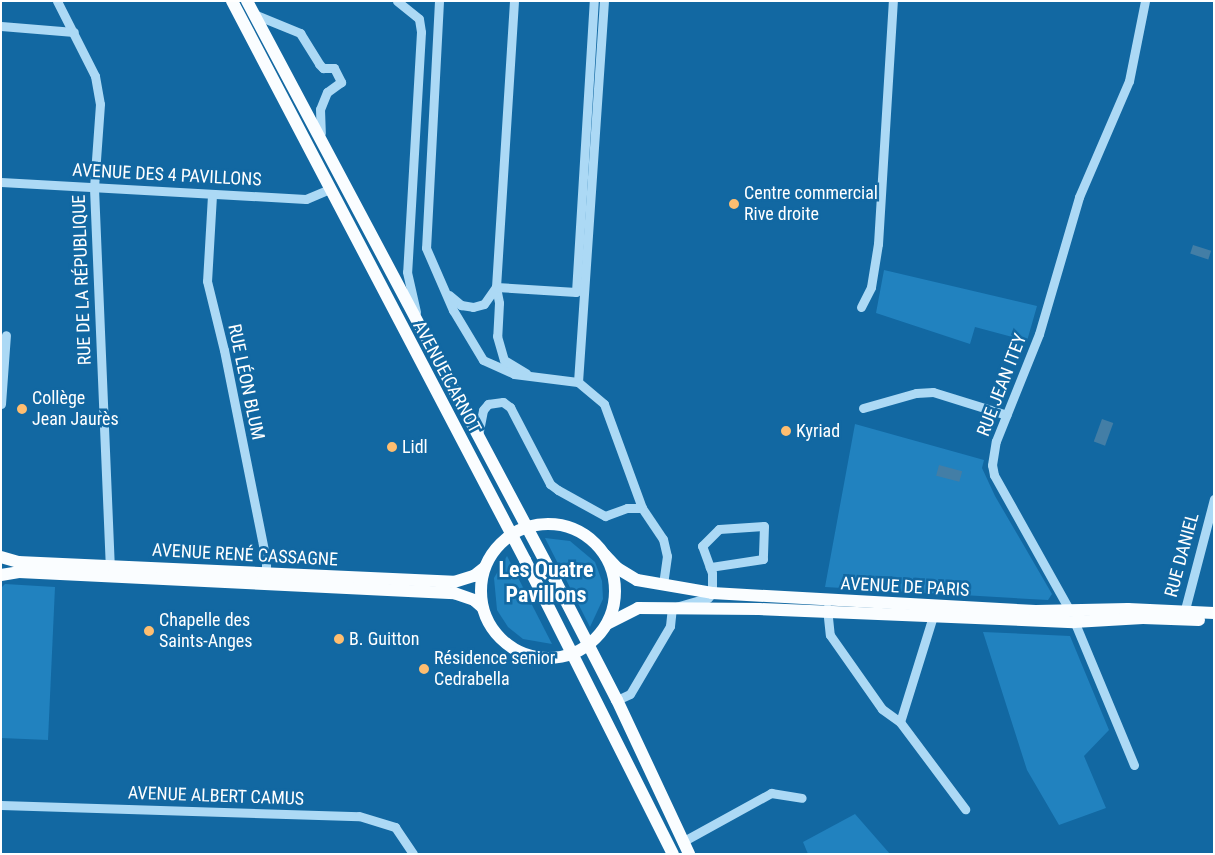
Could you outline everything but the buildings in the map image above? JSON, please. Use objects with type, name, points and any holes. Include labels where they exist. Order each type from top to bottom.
[{"type":"main road","name":"AVENUE CARNOT","points":[[232,1],[535,581],[673,854]]},
{"type":"main road","name":"AVENUE CARNOT","points":[[250,5],[369,234],[556,582],[617,700],[689,854]]},
{"type":"main road","name":"AVENUE DE PARIS","points":[[526,527],[548,524],[570,528],[590,539],[627,575],[663,585],[712,593],[827,606],[934,612],[1072,617],[1184,615],[1214,612]]},
{"type":"main road","points":[[526,527],[510,535],[495,550],[484,568],[482,607],[498,637],[516,651],[538,659],[572,655],[588,646],[607,624],[615,589],[605,555]]},
{"type":"main road","name":"AVENUE RENÉ CASSAGNE","points":[[1,557],[18,562],[110,571],[266,579],[454,593],[474,600],[482,607]]},
{"type":"main road","name":"AVENUE RENÉ CASSAGNE","points":[[266,579],[454,582],[474,576],[484,568]]},
{"type":"main road","name":"AVENUE RENÉ CASSAGNE","points":[[1,575],[19,572],[110,571]]},
{"type":"main road","name":"AVENUE DE PARIS","points":[[607,624],[636,608],[827,606]]},
{"type":"main road","name":"AVENUE DE PARIS","points":[[1184,615],[1214,620]]},
{"type":"street","name":"RUE DE LA RÉPUBLIQUE","points":[[57,1],[95,76],[99,96],[94,188],[110,571]]},
{"type":"street","points":[[398,1],[419,19],[422,32],[407,272],[419,324]]},
{"type":"street","points":[[439,1],[425,242],[449,294],[454,310],[483,360],[514,374],[578,382],[597,395],[607,410],[642,508],[666,548],[663,585]]},
{"type":"street","points":[[514,1],[496,287],[500,354],[515,368],[533,376]]},
{"type":"street","points":[[496,287],[576,292],[594,1]]},
{"type":"street","points":[[578,382],[604,1]]},
{"type":"street","points":[[861,307],[871,287],[878,244],[893,1]]},
{"type":"street","name":"RUE JEAN ITEY","points":[[1134,765],[1072,617],[994,475],[993,453],[1039,334],[1079,196],[1129,81],[1145,1]]},
{"type":"street","points":[[250,5],[265,21],[300,32],[319,64],[323,68],[334,68],[341,82],[326,92],[320,109],[322,143]]},
{"type":"street","points":[[1,26],[74,32]]},
{"type":"street","name":"AVENUE DES 4 PAVILLONS","points":[[1,182],[306,199],[330,189]]},
{"type":"street","name":"RUE LÉON BLUM","points":[[212,195],[207,280],[224,350],[266,579]]},
{"type":"street","points":[[449,294],[461,305],[478,306],[490,300],[496,287]]},
{"type":"street","points":[[1,404],[6,335]]},
{"type":"street","points":[[863,408],[916,393],[933,392],[1007,415]]},
{"type":"street","points":[[478,436],[483,410],[488,404],[504,402],[510,407],[550,484],[605,516],[627,508],[642,508]]},
{"type":"street","name":"RUE DANIEL","points":[[1184,615],[1214,499]]},
{"type":"street","points":[[617,700],[630,694],[670,626],[672,608],[708,598],[712,593],[710,567],[702,546],[719,529],[764,526],[763,559],[710,567]]},
{"type":"street","points":[[827,606],[830,635],[882,709],[900,722],[965,810]]},
{"type":"street","points":[[900,722],[934,612]]},
{"type":"street","points":[[682,842],[770,793],[802,798]]},
{"type":"street","name":"AVENUE ALBERT CAMUS","points":[[1,806],[359,816],[395,827],[413,854]]},
{"type":"shaded area","points":[[1193,245],[1211,251],[1208,259],[1190,254]]},
{"type":"shaded area","points":[[884,270],[1037,306],[1027,341],[975,327],[970,344],[876,313]]},
{"type":"shaded area","points":[[1102,419],[1113,423],[1105,446],[1094,442]]},
{"type":"shaded area","points":[[855,424],[984,460],[982,468],[995,496],[1052,594],[1048,600],[825,587]]},
{"type":"shaded area","points":[[939,465],[962,471],[959,482],[936,476]]},
{"type":"shaded area","points":[[545,538],[570,541],[595,562],[602,581],[603,599],[590,627]]},
{"type":"shaded area","points":[[507,556],[552,644],[523,639],[508,627],[497,610],[494,578]]},
{"type":"shaded area","points":[[5,584],[55,587],[48,740],[1,738],[1,588]]},
{"type":"shaded area","points":[[983,632],[1070,636],[1109,730],[1084,756],[1106,808],[1059,825],[1027,770]]},
{"type":"shaded area","points":[[855,814],[890,854],[808,854],[803,842]]},
{"type":"place","name":"Centre commercial Rive droite","points":[[734,204]]},
{"type":"place","name":"Collège Jean Jaurès","points":[[22,409]]},
{"type":"place","name":"Kyriad","points":[[786,431]]},
{"type":"place","name":"Lidl","points":[[392,447]]},
{"type":"place","name":"Chapelle des Saints-Anges","points":[[149,631]]},
{"type":"place","name":"B. Guitton","points":[[339,639]]},
{"type":"place","name":"Résidence senior Cedrabella","points":[[424,669]]},
{"type":"district","name":"Les Quatre Pavillons","points":[[546,582]]}]
